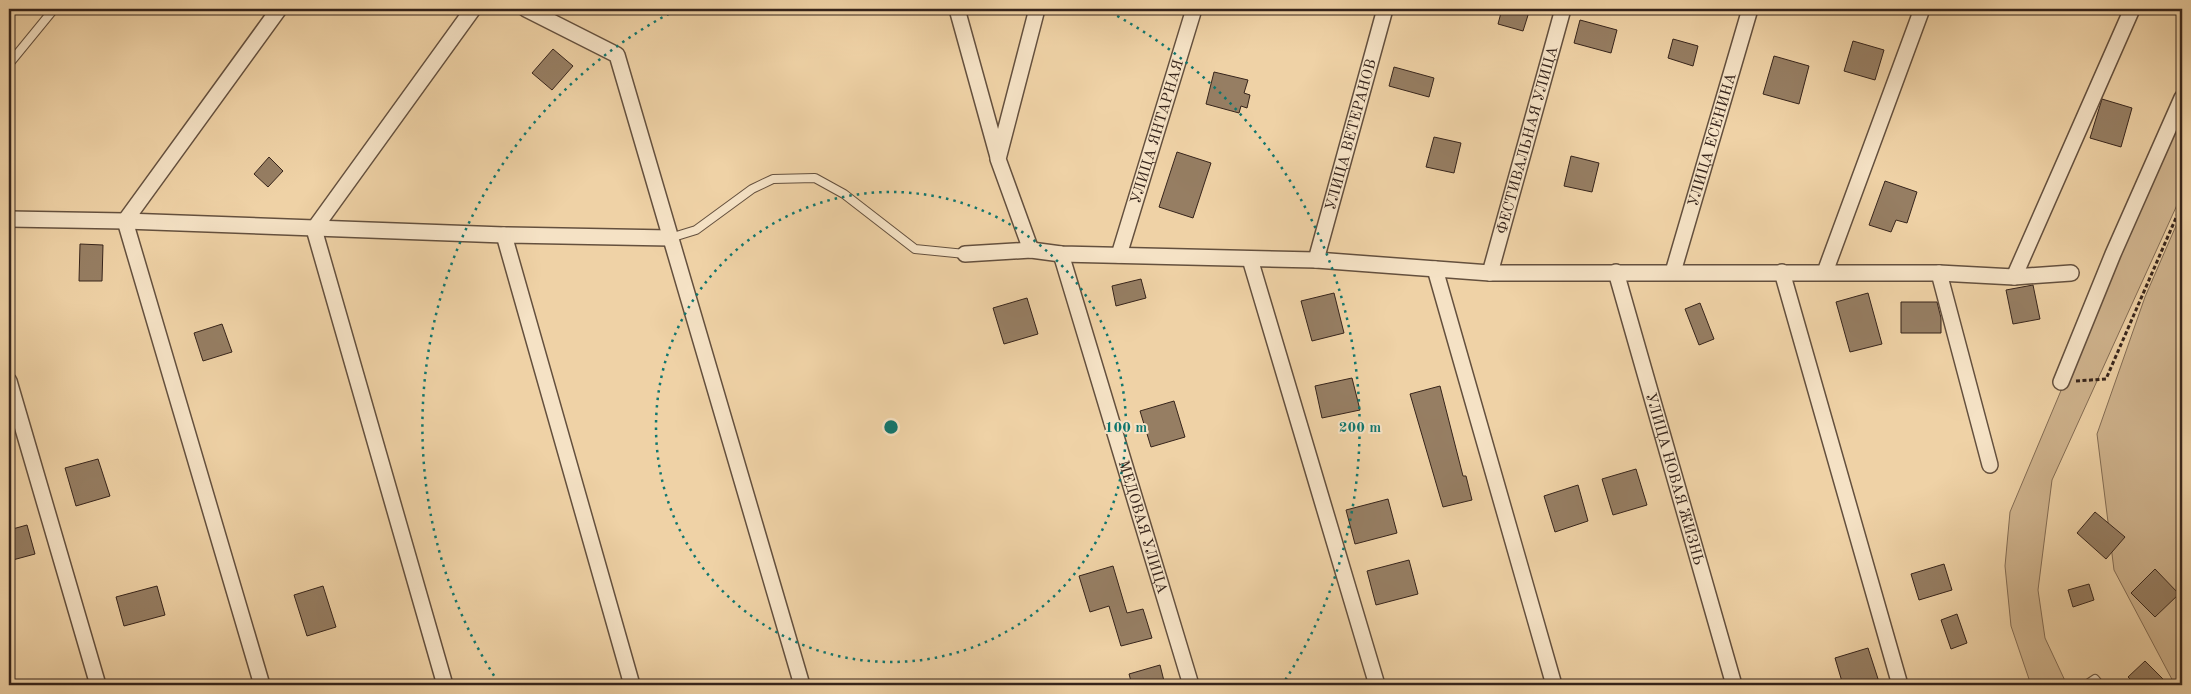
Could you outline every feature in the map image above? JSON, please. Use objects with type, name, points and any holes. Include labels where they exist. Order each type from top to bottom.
[{"type":"street","points":[[125,221],[279,9]]},
{"type":"street","points":[[314,229],[473,9]]},
{"type":"street","points":[[526,9],[617,55],[802,685]]},
{"type":"street","points":[[957,9],[998,159],[1031,250]]},
{"type":"street","points":[[998,159],[1038,9]]},
{"type":"street","name":"УЛИЦА ЯНТАРНАЯ","points":[[1119,255],[1194,9]]},
{"type":"street","name":"УЛИЦА ВЕТЕРАНОВ","points":[[1316,260],[1386,9]]},
{"type":"street","name":"ФЕСТИВАЛЬНАЯ УЛИЦА","points":[[1490,273],[1564,9]]},
{"type":"street","name":"УЛИЦА ЕСЕНИНА","points":[[1673,272],[1750,9]]},
{"type":"street","points":[[1826,272],[1922,9]]},
{"type":"street","points":[[2014,277],[2132,9]]},
{"type":"street","points":[[2061,382],[2113,254],[2182,98]]},
{"type":"street","points":[[9,219],[125,221],[504,235],[670,238]]},
{"type":"street","points":[[125,221],[262,685]]},
{"type":"street","points":[[314,229],[445,685]]},
{"type":"street","points":[[504,235],[632,685]]},
{"type":"street","points":[[965,254],[1031,250],[1061,254],[1316,260],[1490,273],[1826,272],[1939,273],[2014,277],[2071,273]]},
{"type":"street","name":"МЕДОВАЯ УЛИЦА","points":[[1061,254],[1190,685]]},
{"type":"street","points":[[1250,259],[1377,685]]},
{"type":"street","points":[[1435,269],[1554,685]]},
{"type":"street","name":"УЛИЦА НОВАЯ ЖИЗНЬ","points":[[1616,272],[1734,685]]},
{"type":"street","points":[[1782,272],[1900,685]]},
{"type":"street","points":[[1939,273],[1990,465]]},
{"type":"street","points":[[9,380],[98,685]]},
{"type":"lane","points":[[9,64],[54,9]]},
{"type":"lane","points":[[670,238],[696,230],[752,189],[773,179],[815,178],[844,194],[914,249],[965,254]]},
{"type":"lane","points":[[2086,685],[2095,679],[2100,685]]},
{"type":"path","points":[[2061,382],[2106,379],[2182,204]]},
{"type":"shaded area","points":[[2182,111],[2182,194],[2052,480],[2038,590],[2045,638],[2067,685],[2031,685],[2011,626],[2005,566],[2010,512],[2107,281]]},
{"type":"shaded area","points":[[2182,212],[2182,685],[2175,685],[2114,570],[2097,434],[2145,297]]},
{"type":"building","points":[[1502,9],[1519,9],[1529,12],[1523,31],[1498,24]]},
{"type":"building","points":[[1580,20],[1617,30],[1611,53],[1574,43]]},
{"type":"building","points":[[1673,39],[1698,46],[1693,66],[1668,58]]},
{"type":"building","points":[[1853,41],[1884,50],[1875,80],[1844,71]]},
{"type":"building","points":[[553,49],[573,66],[552,90],[532,73]]},
{"type":"building","points":[[1774,56],[1809,66],[1799,104],[1763,94]]},
{"type":"building","points":[[1394,67],[1434,78],[1429,97],[1389,86]]},
{"type":"building","points":[[1214,72],[1248,80],[1244,93],[1250,95],[1247,108],[1241,106],[1239,113],[1206,104]]},
{"type":"building","points":[[2102,99],[2132,108],[2121,147],[2090,138]]},
{"type":"building","points":[[1434,137],[1461,143],[1454,173],[1426,167]]},
{"type":"building","points":[[1177,152],[1211,163],[1193,218],[1159,207]]},
{"type":"building","points":[[1571,156],[1599,163],[1592,192],[1564,186]]},
{"type":"building","points":[[269,157],[283,171],[268,187],[254,174]]},
{"type":"building","points":[[1885,181],[1917,192],[1907,223],[1896,220],[1891,232],[1869,225]]},
{"type":"building","points":[[80,244],[103,245],[102,281],[79,281]]},
{"type":"building","points":[[1141,279],[1146,298],[1116,306],[1112,286]]},
{"type":"building","points":[[2033,285],[2040,319],[2013,324],[2006,290]]},
{"type":"building","points":[[1334,293],[1344,333],[1312,341],[1301,301]]},
{"type":"building","points":[[1868,293],[1882,344],[1850,352],[1836,302]]},
{"type":"building","points":[[1027,298],[1038,334],[1004,344],[993,308]]},
{"type":"building","points":[[1901,302],[1937,302],[1941,318],[1941,333],[1901,333]]},
{"type":"building","points":[[1700,303],[1714,339],[1699,345],[1685,309]]},
{"type":"building","points":[[222,324],[232,352],[203,361],[194,333]]},
{"type":"building","points":[[1352,378],[1360,410],[1322,418],[1315,386]]},
{"type":"building","points":[[1440,386],[1463,476],[1466,476],[1472,500],[1443,507],[1410,394]]},
{"type":"building","points":[[1174,401],[1185,437],[1151,447],[1140,411]]},
{"type":"building","points":[[98,459],[110,496],[76,506],[65,468]]},
{"type":"building","points":[[1636,469],[1647,505],[1613,515],[1602,479]]},
{"type":"building","points":[[1578,485],[1588,521],[1555,532],[1544,496]]},
{"type":"building","points":[[1388,499],[1397,533],[1355,544],[1346,510]]},
{"type":"building","points":[[2095,512],[2125,537],[2106,559],[2077,533]]},
{"type":"building","points":[[27,525],[35,554],[9,561],[9,530]]},
{"type":"building","points":[[1409,560],[1418,594],[1376,605],[1367,571]]},
{"type":"building","points":[[1944,564],[1952,590],[1919,600],[1911,574]]},
{"type":"building","points":[[1113,566],[1127,613],[1143,609],[1152,638],[1121,646],[1109,606],[1090,612],[1079,576]]},
{"type":"building","points":[[2155,569],[2179,594],[2155,617],[2131,593]]},
{"type":"building","points":[[2089,584],[2094,600],[2073,607],[2068,590]]},
{"type":"building","points":[[157,586],[165,615],[124,626],[116,597]]},
{"type":"building","points":[[323,586],[336,627],[307,636],[294,595]]},
{"type":"building","points":[[1957,614],[1967,643],[1951,649],[1941,620]]},
{"type":"building","points":[[1868,648],[1880,685],[1843,685],[1835,658]]},
{"type":"building","points":[[2145,661],[2169,685],[2136,685],[2128,677]]},
{"type":"building","points":[[1160,665],[1165,685],[1132,685],[1129,674]]}]
